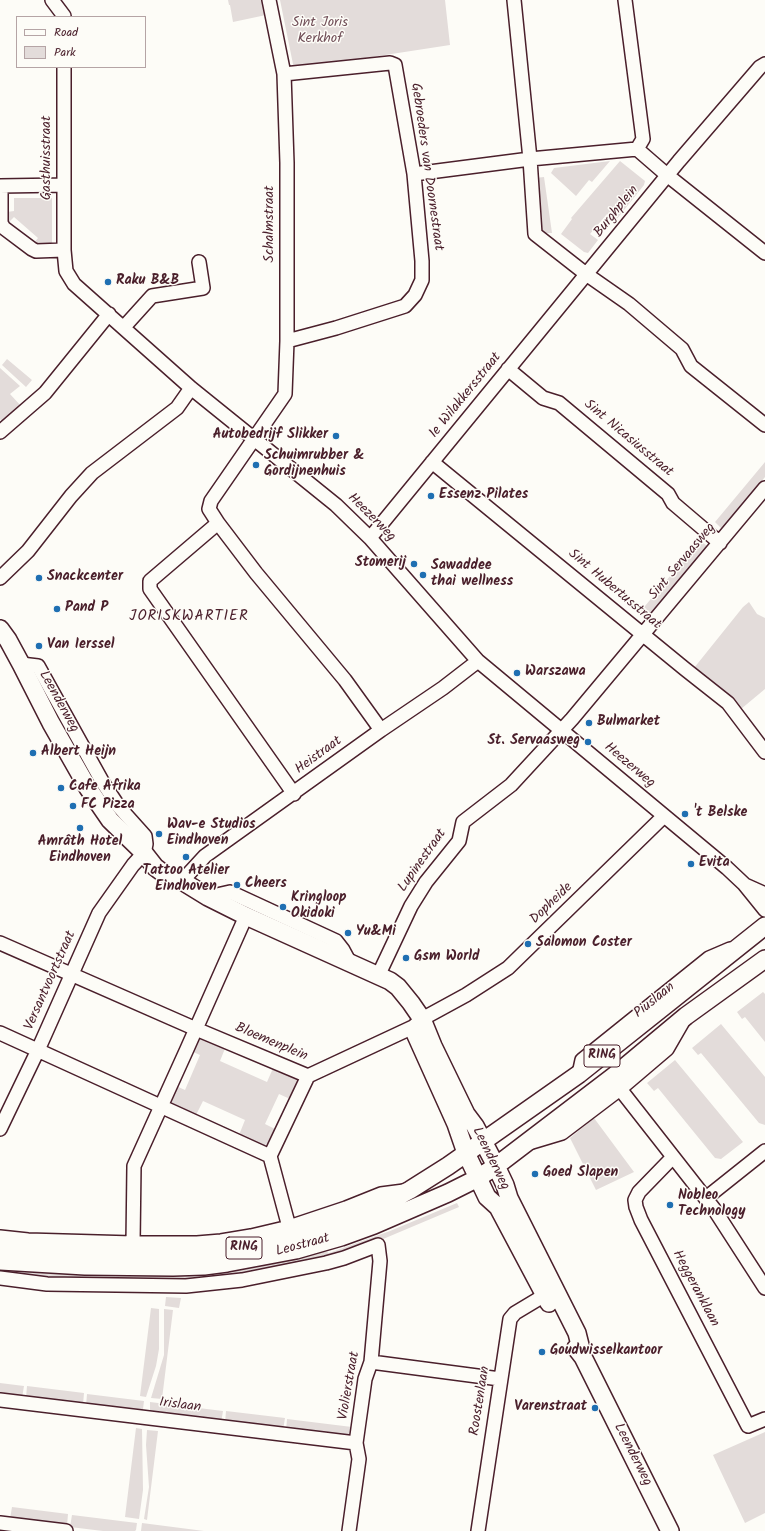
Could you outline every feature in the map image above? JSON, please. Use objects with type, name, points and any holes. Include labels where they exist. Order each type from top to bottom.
[{"type":"main road","name":"Leenderweg","points":[[2,633],[21,664],[51,723],[88,788],[110,820],[144,853],[155,867],[166,876],[182,881],[208,897],[246,916],[390,981],[398,987],[417,1023],[432,1046],[466,1114],[475,1126],[496,1166],[509,1198],[577,1333],[583,1357]]},
{"type":"main road","name":"Piuslaan","points":[[483,1141],[579,1074],[765,926]]},
{"type":"main road","name":"RING","points":[[496,1166],[614,1076],[686,1016],[765,960]]},
{"type":"main road","name":"Leenderweg","points":[[417,1023],[421,1050],[456,1124],[466,1153],[487,1197],[498,1207],[567,1337],[583,1357],[670,1531]]},
{"type":"main road","name":"Leostraat","points":[[0,1249],[61,1253],[182,1255],[231,1250],[292,1237],[338,1224],[371,1211],[410,1190],[483,1141]]},
{"type":"main road","name":"Leostraat","points":[[0,1261],[40,1265],[173,1267],[227,1263],[296,1250],[340,1237],[404,1212],[478,1178],[496,1166]]},
{"type":"street","points":[[52,0],[63,16]]},
{"type":"street","points":[[64,0],[64,16]]},
{"type":"street","name":"Schalmstraat","points":[[269,0],[284,74],[287,163],[286,385],[284,394],[211,501],[209,509],[256,573],[345,680],[381,730]]},
{"type":"street","points":[[514,0],[530,158],[535,234],[586,274],[629,304],[670,338],[682,349],[691,366],[765,425]]},
{"type":"street","points":[[625,0],[643,139],[637,149]]},
{"type":"street","name":"Gebroeders van Doornestraat","points":[[284,74],[390,63],[396,65],[414,174],[422,261],[422,280],[415,295],[405,306],[336,328],[287,341]]},
{"type":"street","name":"Burghplein","points":[[586,274],[760,66],[765,64]]},
{"type":"street","name":"Gasthuisstraat","points":[[64,68],[64,250]]},
{"type":"street","points":[[414,174],[530,158],[637,149],[765,253]]},
{"type":"street","points":[[64,185],[1,186],[1,223],[4,228],[36,251],[64,250]]},
{"type":"street","name":"Heezerweg","points":[[64,250],[65,263],[69,277],[74,284],[191,388],[336,505],[370,538],[478,661],[727,868],[744,884],[765,910]]},
{"type":"street","points":[[124,327],[152,296],[203,288],[199,262]]},
{"type":"street","name":"1e Wilakkersstraat","points":[[370,538],[586,274]]},
{"type":"street","points":[[0,432],[45,393],[109,314]]},
{"type":"street","name":"Sint Nicasiusstraat","points":[[508,370],[543,398],[559,403],[668,494],[673,503],[720,543]]},
{"type":"street","points":[[0,578],[21,558],[71,496],[92,473],[177,408],[191,388]]},
{"type":"street","name":"Sint Hubertusstraat","points":[[432,462],[728,703],[765,752]]},
{"type":"street","name":"Sint Servaasweg","points":[[562,730],[765,488]]},
{"type":"street","points":[[218,523],[150,581],[150,589],[294,794]]},
{"type":"street","name":"Heistraat","points":[[182,881],[206,856],[381,730],[443,688],[478,661]]},
{"type":"street","name":"Leenderweg","points":[[21,664],[38,666],[103,783],[119,807],[145,836],[146,844],[144,853]]},
{"type":"street","name":"Lupinestraat","points":[[378,976],[411,906],[426,882],[459,841],[463,822],[512,785],[562,730]]},
{"type":"street","name":"Dopheide","points":[[308,1076],[417,1023],[466,995],[508,968],[664,816]]},
{"type":"street","name":"Versantvoortstraat","points":[[0,1129],[38,1050],[99,913],[133,865],[144,853]]},
{"type":"street","name":"Heezerweg","points":[[744,884],[765,894]]},
{"type":"street","points":[[208,897],[230,892],[336,941],[344,950],[350,963]]},
{"type":"street","points":[[133,1243],[134,1166],[246,916]]},
{"type":"street","name":"Bloemenplein","points":[[0,943],[196,1029],[308,1076],[270,1156]]},
{"type":"street","points":[[528,1143],[562,1133],[620,1089],[667,1049],[686,1016]]},
{"type":"street","points":[[0,1033],[270,1156],[289,1228]]},
{"type":"street","points":[[620,1089],[706,1198],[765,1288]]},
{"type":"street","points":[[706,1198],[765,1151]]},
{"type":"street","name":"Heggeranklaan","points":[[673,1157],[639,1192],[635,1200],[636,1207],[641,1220],[748,1426],[765,1419]]},
{"type":"street","name":"Leostraat","points":[[0,1237],[28,1240],[133,1243],[197,1243],[221,1241],[289,1228],[381,1194],[410,1190]]},
{"type":"street","name":"Leostraat","points":[[0,1278],[47,1284],[158,1286],[199,1285],[242,1280],[326,1263],[378,1245]]},
{"type":"street","name":"Violierstraat","points":[[349,1531],[359,1458],[356,1443],[365,1379],[371,1362],[380,1261],[378,1245]]},
{"type":"street","name":"Roostenlaan","points":[[478,1531],[510,1319],[515,1313],[545,1295]]},
{"type":"street","points":[[371,1362],[500,1379]]},
{"type":"street","name":"Irislaan","points":[[0,1400],[356,1443]]},
{"type":"street","points":[[0,1523],[66,1531]]},
{"type":"green space","points":[[228,0],[263,0],[266,15],[233,22]]},
{"type":"green space","name":"Sint Joris Kerkhof","points":[[280,0],[445,0],[450,45],[294,69]]},
{"type":"green space","points":[[610,161],[592,182],[589,180],[576,196],[551,173],[554,168]]},
{"type":"green space","points":[[620,161],[645,181],[644,185],[616,220],[607,214],[590,234],[598,240],[588,253],[584,252],[561,234],[572,219],[571,218]]},
{"type":"green space","points":[[544,177],[552,233],[539,233],[535,178]]},
{"type":"green space","points":[[14,198],[52,198],[52,243],[49,246],[33,244],[38,238],[14,217],[8,223],[7,212],[14,211]]},
{"type":"green space","points":[[7,359],[32,380],[26,387],[2,365]]},
{"type":"green space","points":[[0,368],[20,386],[10,394],[21,406],[2,422],[0,419]]},
{"type":"green space","points":[[765,462],[765,477],[722,529],[715,522]]},
{"type":"green space","points":[[700,540],[707,546],[648,618],[640,612]]},
{"type":"green space","points":[[749,602],[757,614],[765,618],[765,689],[741,709],[732,698],[694,668],[743,607]]},
{"type":"green space","points":[[763,992],[765,994],[765,1042],[745,1017],[742,1019],[737,1012]]},
{"type":"green space","points":[[721,1024],[765,1077],[765,1125],[759,1123],[701,1053],[698,1055],[692,1048]]},
{"type":"green space","points":[[200,1038],[226,1046],[220,1061],[267,1082],[274,1066],[298,1077],[298,1082],[290,1099],[279,1094],[265,1124],[275,1129],[269,1142],[265,1145],[261,1145],[239,1135],[245,1120],[203,1101],[196,1115],[172,1103],[171,1095],[176,1086],[185,1090],[200,1055],[191,1051],[196,1041]]},
{"type":"green space","points":[[675,1060],[743,1142],[721,1159],[715,1158],[658,1088],[654,1091],[647,1083]]},
{"type":"green space","points":[[594,1118],[634,1172],[596,1190],[570,1138]]},
{"type":"green space","points":[[457,1203],[459,1207],[376,1242],[322,1261],[191,1282],[63,1281],[0,1274],[0,1269],[313,1252],[329,1253],[390,1231]]},
{"type":"green space","points":[[166,1297],[181,1298],[179,1308],[165,1306]]},
{"type":"green space","points":[[151,1308],[159,1309],[159,1349],[156,1366],[146,1397],[140,1396]]},
{"type":"green space","points":[[164,1309],[173,1310],[162,1399],[151,1398],[164,1355]]},
{"type":"green space","points":[[0,1383],[24,1386],[22,1398],[0,1395]]},
{"type":"green space","points":[[27,1386],[84,1393],[83,1405],[26,1398]]},
{"type":"green space","points":[[87,1394],[144,1401],[143,1409],[142,1411],[86,1406]]},
{"type":"green space","points":[[150,1402],[223,1411],[221,1423],[150,1412]]},
{"type":"green space","points":[[226,1411],[285,1418],[283,1430],[225,1423]]},
{"type":"green space","points":[[287,1419],[352,1427],[348,1437],[286,1431]]},
{"type":"green space","points":[[136,1428],[142,1429],[143,1490],[139,1519],[125,1517]]},
{"type":"green space","points":[[147,1430],[158,1431],[147,1520],[144,1519],[149,1487],[146,1445]]},
{"type":"green space","points":[[765,1432],[765,1513],[745,1523],[713,1455]]},
{"type":"green space","points":[[12,1507],[68,1514],[67,1526],[10,1519]]},
{"type":"green space","points":[[72,1515],[137,1523],[136,1530],[103,1531],[70,1527]]},
{"type":"green space","points":[[142,1523],[204,1531],[141,1531]]},
{"type":"place","name":"Raku B&B","points":[[108,282]]},
{"type":"place","name":"Autobedrijf Slikker","points":[[336,436]]},
{"type":"place","name":"Schuimrubber & Gordijnenhuis","points":[[256,465]]},
{"type":"place","name":"Essenz Pilates","points":[[431,496]]},
{"type":"place","name":"Stomerij","points":[[414,564]]},
{"type":"place","name":"Sawaddee thai wellness","points":[[423,575]]},
{"type":"place","name":"Snackcenter","points":[[39,578]]},
{"type":"place","name":"Pand P","points":[[57,609]]},
{"type":"place","name":"Van Ierssel","points":[[39,646]]},
{"type":"place","name":"Warszawa","points":[[517,673]]},
{"type":"place","name":"Bulmarket","points":[[589,723]]},
{"type":"place","name":"St. Servaasweg","points":[[588,742]]},
{"type":"place","name":"Albert Heijn","points":[[33,753]]},
{"type":"place","name":"Cafe Afrika","points":[[61,788]]},
{"type":"place","name":"FC Pizza","points":[[73,806]]},
{"type":"place","name":"'t Belske","points":[[685,814]]},
{"type":"place","name":"Amrâth Hotel Eindhoven","points":[[80,828]]},
{"type":"place","name":"Wav-e Studios Eindhoven","points":[[159,834]]},
{"type":"place","name":"Tattoo Atelier Eindhoven","points":[[186,857]]},
{"type":"place","name":"Evita","points":[[691,864]]},
{"type":"place","name":"Cheers","points":[[237,885]]},
{"type":"place","name":"Kringloop Okidoki","points":[[283,907]]},
{"type":"place","name":"Yu&Mi","points":[[348,933]]},
{"type":"place","name":"Salomon Coster","points":[[528,944]]},
{"type":"place","name":"Gsm World","points":[[406,958]]},
{"type":"place","name":"Goed Slapen","points":[[535,1174]]},
{"type":"place","name":"Nobleo Technology","points":[[670,1205]]},
{"type":"place","name":"Goudwisselkantoor","points":[[542,1352]]},
{"type":"place","name":"Varenstraat","points":[[595,1408]]},
{"type":"district","name":"JORISKWARTIER","points":[[189,617]]}]
